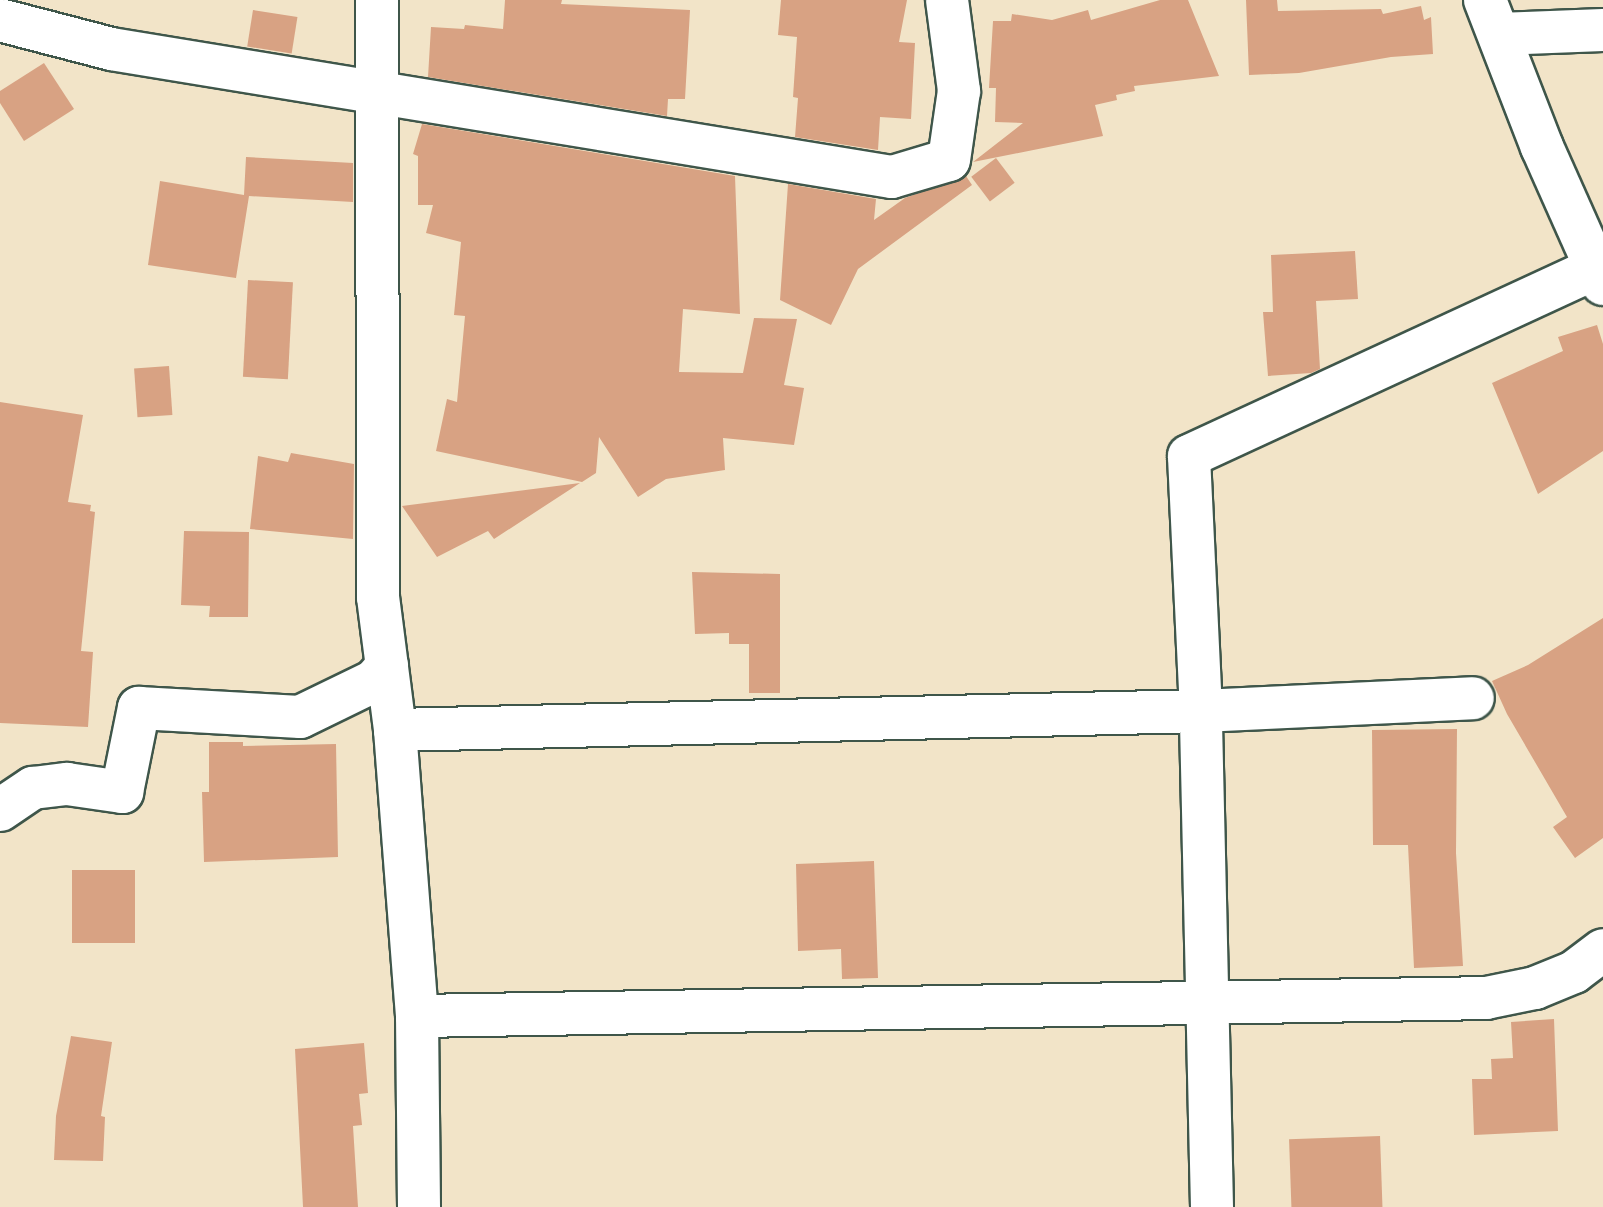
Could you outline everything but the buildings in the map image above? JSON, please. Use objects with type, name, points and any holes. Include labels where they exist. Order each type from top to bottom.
[{"type":"street","points":[[377,0],[378,597],[395,730],[417,1016],[419,1207]]},
{"type":"street","points":[[0,20],[111,49],[892,177],[949,160],[959,91],[947,0]]},
{"type":"street","points":[[1492,17],[1603,30]]},
{"type":"street","points":[[1212,1207],[1201,711],[1189,456],[1599,276],[1591,223],[1492,17]]},
{"type":"street","points":[[0,810],[33,788],[67,784],[122,792],[139,708],[300,717],[374,681],[387,666]]},
{"type":"street","points":[[395,730],[1201,711],[1473,698]]},
{"type":"street","points":[[417,1016],[1486,998],[1535,988],[1574,972],[1603,950]]}]
